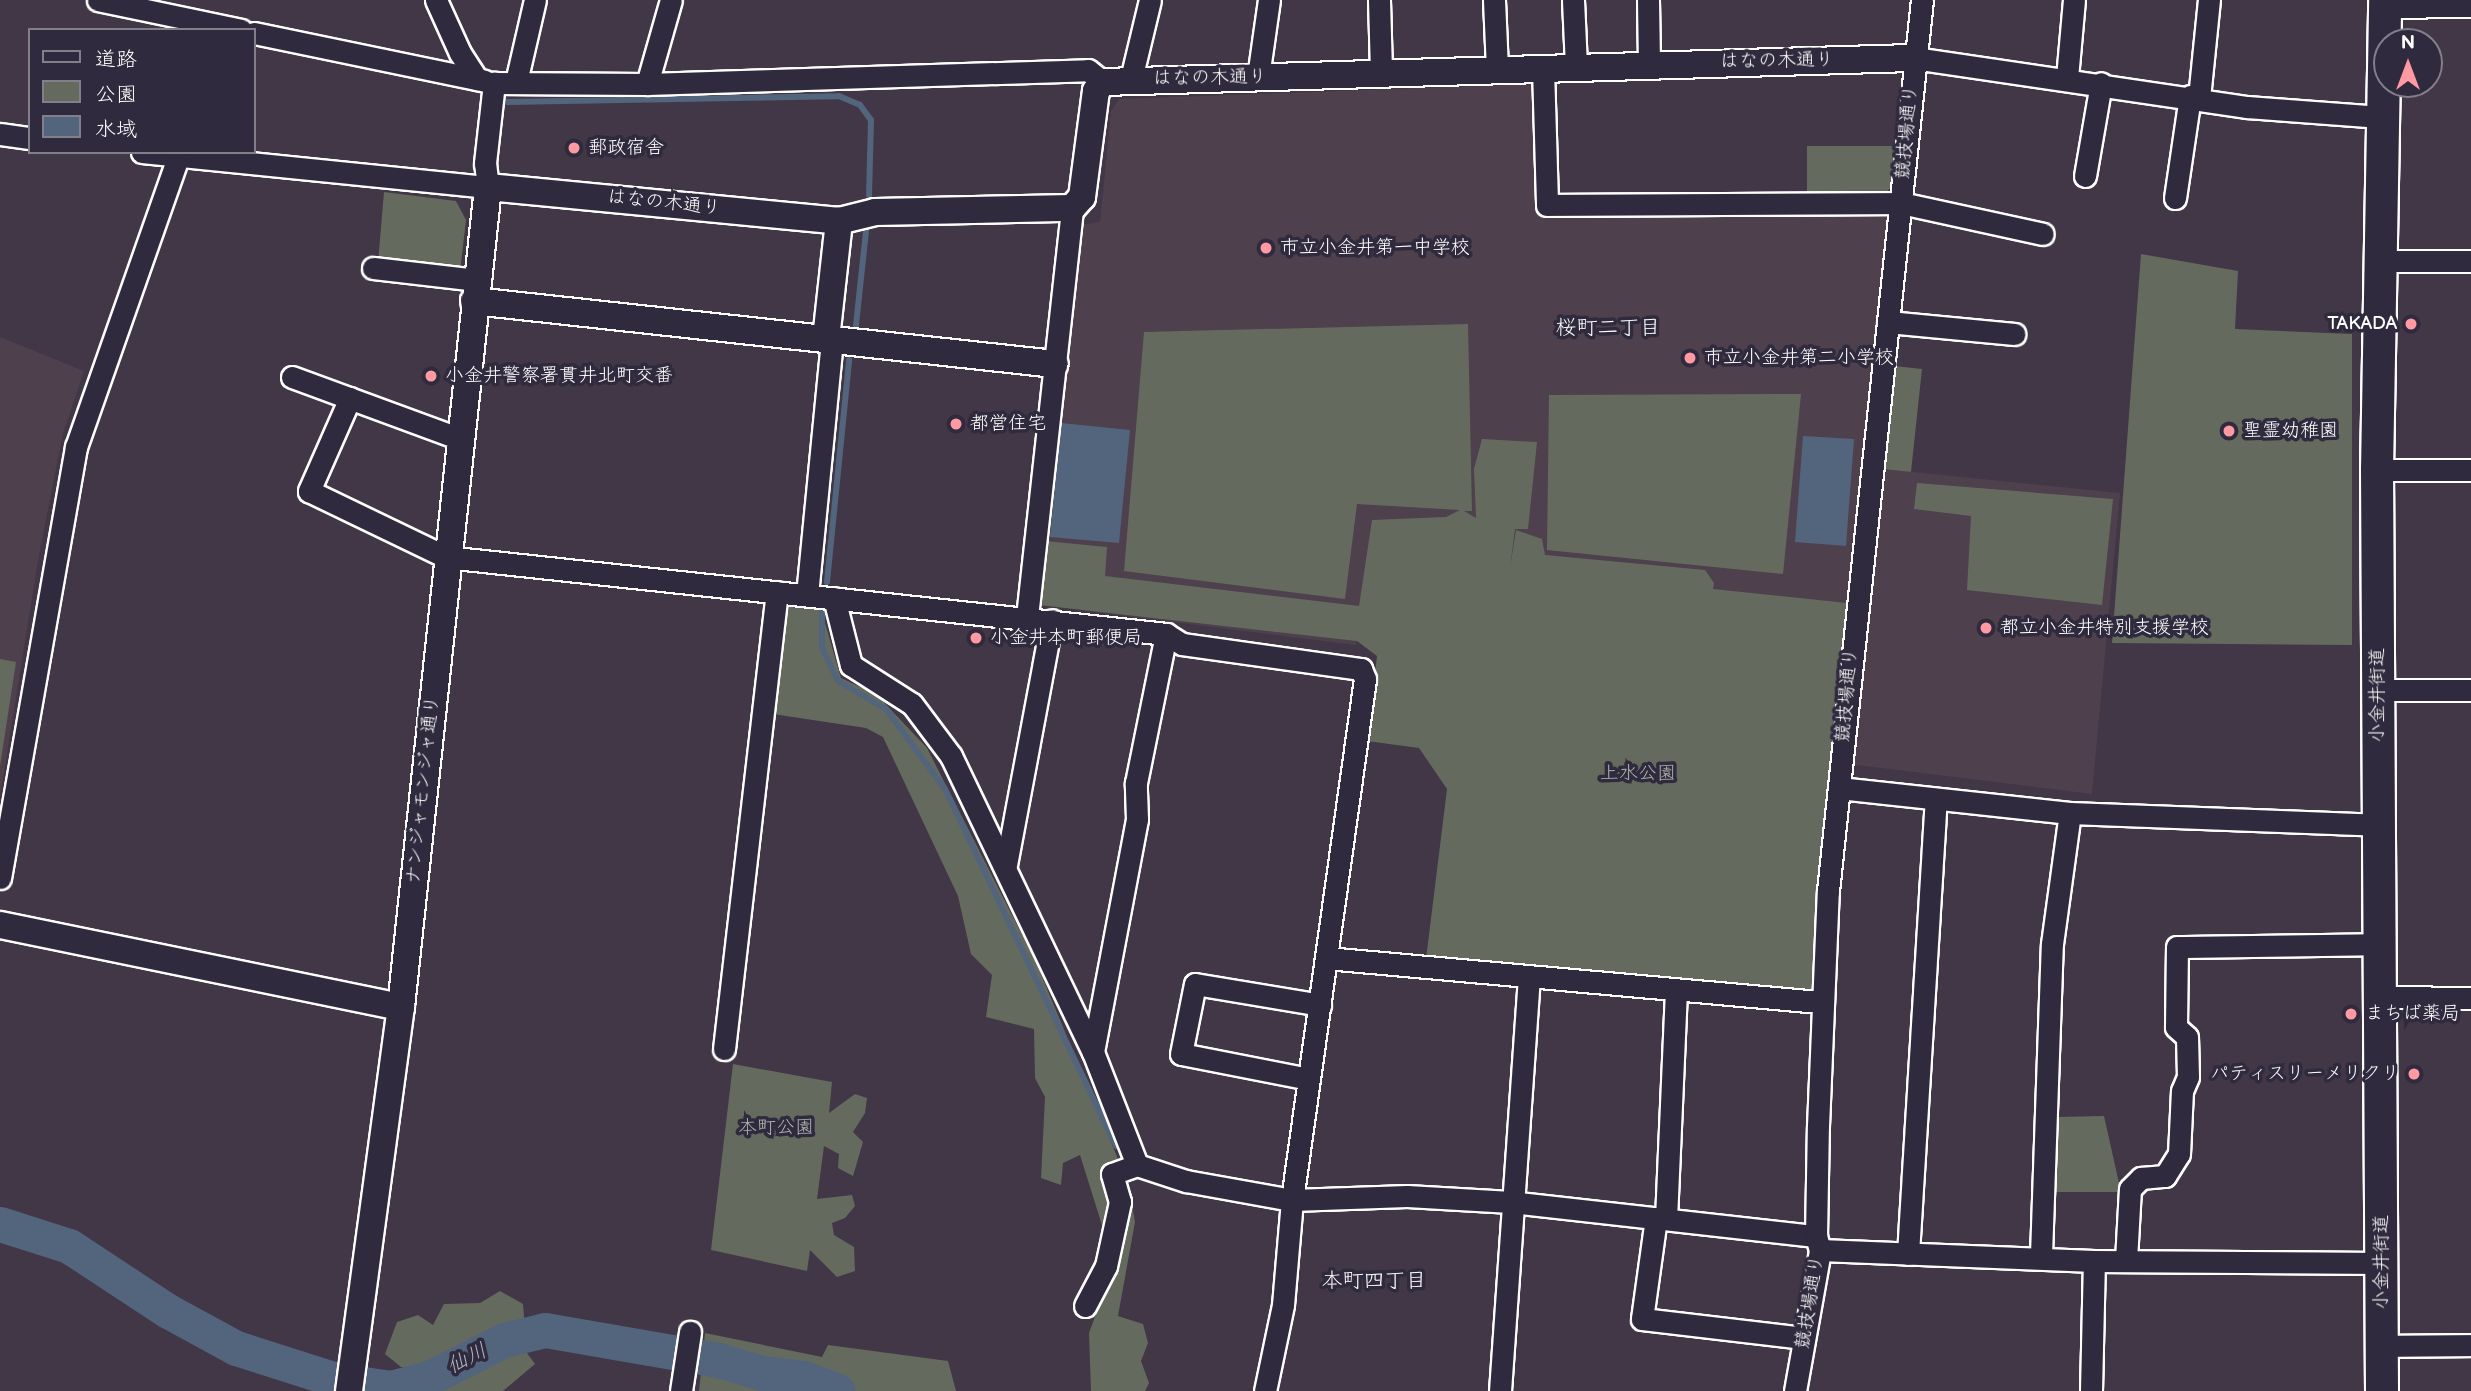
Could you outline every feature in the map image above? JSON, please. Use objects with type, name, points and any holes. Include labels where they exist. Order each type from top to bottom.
[{"type":"main road","name":"小金井街道","points":[[2382,1391],[2377,470],[2385,4]]},
{"type":"street","points":[[98,0],[231,28]]},
{"type":"street","points":[[436,0],[485,81],[485,163],[488,187]]},
{"type":"street","points":[[516,82],[535,0]]},
{"type":"street","points":[[647,84],[671,0]]},
{"type":"street","points":[[1131,79],[1150,0]]},
{"type":"street","points":[[1258,77],[1269,0]]},
{"type":"street","points":[[1380,0],[1381,72]]},
{"type":"street","points":[[1494,0],[1497,68]]},
{"type":"street","points":[[1573,0],[1576,67]]},
{"type":"street","points":[[1648,0],[1649,64]]},
{"type":"street","name":"競技場通り","points":[[1795,1391],[1818,1243],[1821,1002],[1839,788],[1922,0]]},
{"type":"street","points":[[2067,78],[2074,0]]},
{"type":"street","points":[[2175,198],[2195,97],[2209,0]]},
{"type":"street","points":[[2385,4],[2471,6]]},
{"type":"street","points":[[256,33],[485,81],[647,84],[1088,70],[1103,82],[1096,91],[1082,197],[1072,208],[1027,617]]},
{"type":"street","name":"はなの木通り","points":[[1103,82],[1497,68],[1914,58],[2195,97],[2381,117]]},
{"type":"street","points":[[1543,68],[1547,205],[1901,203],[2043,234]]},
{"type":"street","points":[[2085,176],[2101,83]]},
{"type":"street","points":[[0,134],[28,138]]},
{"type":"street","name":"はなの木通り","points":[[156,154],[839,221],[875,212],[1072,208]]},
{"type":"street","points":[[0,878],[76,447],[177,157]]},
{"type":"street","name":"ナンジャモンジャ通り","points":[[349,1391],[401,1007],[458,439],[488,187]]},
{"type":"street","points":[[807,595],[839,221]]},
{"type":"street","points":[[2380,261],[2471,261]]},
{"type":"street","points":[[373,268],[475,291],[829,339],[1055,364]]},
{"type":"street","points":[[1888,322],[2014,334]]},
{"type":"street","points":[[292,377],[458,439]]},
{"type":"street","points":[[349,398],[309,491],[446,557],[1027,617],[1166,634],[1182,644],[1361,670],[1365,679],[1292,1200],[1283,1305],[1265,1391]]},
{"type":"street","points":[[2377,470],[2471,470]]},
{"type":"street","points":[[724,1049],[777,592]]},
{"type":"street","points":[[834,598],[850,665],[912,704],[951,757],[1006,865],[1093,1052],[1137,1165]]},
{"type":"street","points":[[1006,865],[1052,620]]},
{"type":"street","points":[[1093,1052],[1137,819],[1136,783],[1166,634]]},
{"type":"street","points":[[2379,690],[2471,690]]},
{"type":"street","points":[[1839,788],[2070,813],[2378,825]]},
{"type":"street","points":[[1908,1254],[1936,799]]},
{"type":"street","points":[[2041,1255],[2052,944],[2070,813]]},
{"type":"street","points":[[0,925],[401,1007]]},
{"type":"street","points":[[2126,1260],[2130,1189],[2141,1178],[2165,1176],[2179,1154],[2182,1091],[2188,1077],[2187,1037],[2176,1027],[2177,947],[2380,944]]},
{"type":"street","points":[[1326,958],[1676,992],[1821,1002]]},
{"type":"street","points":[[1500,1391],[1511,1202],[1529,978]]},
{"type":"street","points":[[1309,1079],[1181,1054],[1195,984],[1320,1005]]},
{"type":"street","points":[[1676,992],[1661,1219],[1642,1319],[1804,1338]]},
{"type":"street","points":[[2381,997],[2471,998]]},
{"type":"street","points":[[1085,1306],[1106,1266],[1120,1202],[1112,1174],[1137,1165],[1186,1181],[1292,1200],[1407,1196],[1511,1202],[1661,1219],[1908,1254],[2041,1255],[2094,1261],[2381,1263]]},
{"type":"street","points":[[2091,1391],[2094,1261]]},
{"type":"street","points":[[681,1391],[690,1332]]},
{"type":"street","points":[[2381,1346],[2471,1345]]},
{"type":"shaded area","points":[[1535,84],[1536,213],[1888,212],[1847,603],[1509,571],[1513,534],[1372,521],[1356,645],[1039,605],[1079,225],[1100,222],[1111,111],[1119,99]]},
{"type":"shaded area","points":[[0,337],[84,371],[63,434],[39,555],[0,797]]},
{"type":"shaded area","name":"都立小金井特別支援学校","points":[[1883,469],[2120,493],[2092,794],[1848,764]]},
{"type":"green space","points":[[1807,146],[1895,146],[1893,186],[1885,193],[1807,193]]},
{"type":"green space","points":[[384,192],[456,201],[466,220],[460,272],[378,263]]},
{"type":"green space","points":[[2141,254],[2238,271],[2235,329],[2352,334],[2352,645],[2112,643]]},
{"type":"green space","name":"上水公園","points":[[1468,324],[1472,511],[1464,511],[1476,518],[1474,469],[1482,439],[1537,442],[1528,529],[1515,529],[1510,568],[1516,530],[1542,539],[1545,555],[1705,570],[1714,583],[1713,589],[1847,603],[1813,993],[1426,959],[1447,789],[1419,748],[1367,741],[1377,656],[1357,641],[1039,605],[1045,541],[1107,547],[1105,576],[1359,606],[1372,520],[1446,517],[1460,510],[1357,504],[1345,599],[1124,571],[1144,332]]},
{"type":"green space","points":[[1894,366],[1922,369],[1911,472],[1883,469]]},
{"type":"green space","points":[[1801,394],[1783,574],[1547,550],[1549,395]]},
{"type":"green space","points":[[1917,483],[2113,499],[2102,605],[1967,590],[1971,516],[1914,509]]},
{"type":"green space","points":[[777,606],[821,609],[841,678],[877,695],[927,748],[1035,960],[1128,1183],[1135,1222],[1118,1316],[1143,1324],[1148,1343],[1141,1361],[1149,1383],[1145,1391],[1091,1391],[1089,1333],[1107,1284],[1106,1238],[1080,1155],[1063,1163],[1061,1185],[1041,1178],[1045,1097],[1035,1078],[1034,1029],[986,1017],[992,975],[971,954],[958,896],[883,737],[866,728],[766,713]]},
{"type":"green space","points":[[0,659],[16,662],[0,766]]},
{"type":"green space","name":"本町公園","points":[[733,1064],[832,1082],[829,1113],[855,1094],[867,1098],[865,1113],[853,1132],[863,1142],[853,1176],[838,1168],[839,1154],[824,1146],[817,1199],[852,1195],[855,1206],[845,1218],[832,1223],[834,1235],[854,1247],[855,1271],[837,1277],[810,1250],[807,1271],[711,1250]]},
{"type":"green space","points":[[2104,1116],[2121,1192],[2054,1192],[2056,1117]]},
{"type":"green space","points":[[500,1291],[523,1304],[527,1353],[535,1364],[503,1391],[427,1391],[426,1369],[401,1367],[385,1354],[397,1322],[418,1315],[433,1325],[444,1304],[480,1303]]},
{"type":"green space","points":[[705,1333],[822,1357],[828,1345],[948,1361],[956,1391],[699,1391]]},
{"type":"water","points":[[1061,423],[1130,430],[1119,543],[1050,537]]},
{"type":"water","points":[[1803,436],[1854,439],[1846,546],[1795,542]]},
{"type":"waterway","points":[[507,102],[839,96],[860,105],[871,120],[869,195]]},
{"type":"waterway","points":[[856,325],[866,231]]},
{"type":"waterway","points":[[827,582],[849,360]]},
{"type":"waterway","points":[[822,611],[822,648],[838,681],[886,709],[945,789],[1116,1146]]},
{"type":"waterway","name":"仙川","points":[[0,1224],[69,1246],[168,1311],[236,1348],[336,1380],[391,1388],[429,1378],[504,1340],[545,1330],[718,1360],[762,1373],[804,1378],[838,1391]]},
{"type":"place","name":"郵政宿舎","points":[[574,148]]},
{"type":"place","name":"市立小金井第一中学校","points":[[1266,248]]},
{"type":"place","name":"TAKADA","points":[[2411,324]]},
{"type":"place","name":"市立小金井第二小学校","points":[[1690,358]]},
{"type":"place","name":"小金井警察署貫井北町交番","points":[[431,376]]},
{"type":"place","name":"都営住宅","points":[[956,424]]},
{"type":"place","name":"聖霊幼稚園","points":[[2229,431]]},
{"type":"place","name":"都立小金井特別支援学校","points":[[1986,628]]},
{"type":"place","name":"小金井本町郵便局","points":[[976,638]]},
{"type":"place","name":"まちば薬局","points":[[2351,1014]]},
{"type":"place","name":"パティスリーメリクリ","points":[[2414,1074]]},
{"type":"district","name":"桜町二丁目","points":[[1608,328]]},
{"type":"district","name":"本町四丁目","points":[[1374,1281]]}]
